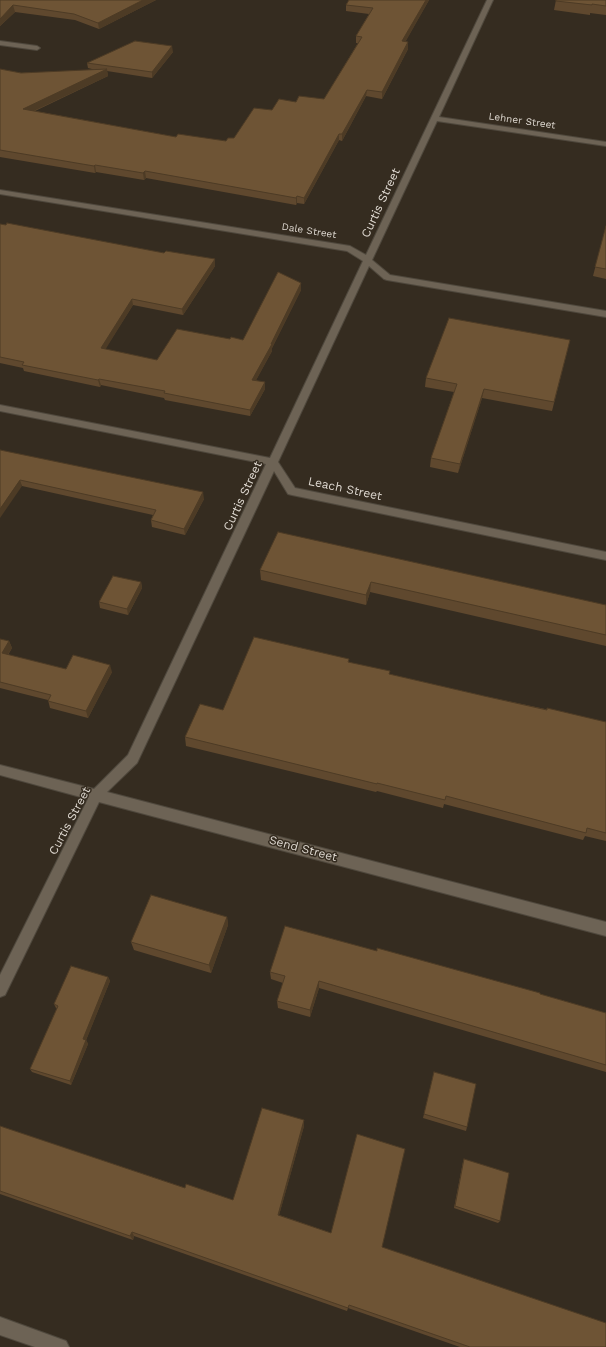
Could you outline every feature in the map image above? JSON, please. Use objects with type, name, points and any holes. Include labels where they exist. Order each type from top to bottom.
[{"type":"street","name":"Curtis Street","points":[[0,990],[96,795],[133,759],[490,0]]},
{"type":"street","points":[[0,43],[37,48]]},
{"type":"street","name":"Lehner Street","points":[[435,119],[606,144]]},
{"type":"street","name":"Dale Street","points":[[0,192],[350,249],[368,261],[387,277],[606,314]]},
{"type":"street","points":[[0,408],[273,462]]},
{"type":"street","name":"Leach Street","points":[[273,462],[292,491],[606,556]]},
{"type":"street","name":"Send Street","points":[[0,770],[606,929]]},
{"type":"street","points":[[0,1326],[60,1347]]},
{"type":"building","points":[[0,0],[143,0],[98,23],[74,14],[13,5],[0,19]]},
{"type":"building","points":[[349,0],[426,0],[402,41],[408,42],[382,92],[367,90],[342,134],[339,134],[304,198],[297,196],[296,198],[145,171],[143,173],[94,166],[0,150],[0,69],[21,73],[107,69],[23,109],[176,137],[178,134],[226,141],[228,138],[234,138],[254,108],[272,110],[279,99],[296,102],[299,96],[324,99],[362,37],[356,36],[373,8],[346,5]]},
{"type":"building","points":[[606,0],[606,6],[556,1]]},
{"type":"building","points":[[135,41],[172,46],[152,72],[87,63]]},
{"type":"building","points":[[7,223],[164,253],[166,251],[215,259],[182,309],[132,299],[101,348],[157,360],[177,329],[243,340],[278,272],[301,283],[272,344],[252,380],[265,382],[250,410],[164,393],[165,391],[22,365],[24,362],[0,357],[0,224],[6,225]]},
{"type":"building","points":[[606,226],[606,269],[595,267]]},
{"type":"building","points":[[449,318],[570,340],[554,402],[484,389],[460,464],[431,458],[457,384],[426,378]]},
{"type":"building","points":[[0,450],[203,492],[184,529],[151,520],[156,510],[20,480],[0,509]]},
{"type":"building","points":[[278,532],[606,605],[606,635],[371,582],[366,595],[260,570]]},
{"type":"building","points":[[113,576],[141,582],[127,609],[99,602]]},
{"type":"building","points":[[254,637],[349,659],[348,662],[390,671],[389,674],[606,722],[606,833],[587,828],[586,833],[446,796],[445,800],[185,737],[200,704],[223,710]]},
{"type":"building","points":[[0,639],[9,641],[2,653],[66,669],[73,655],[110,665],[86,711],[48,701],[51,695],[0,682]]},
{"type":"building","points":[[151,895],[227,917],[209,965],[131,942]]},
{"type":"building","points":[[285,926],[377,951],[377,948],[540,993],[606,1013],[606,1065],[319,981],[310,1010],[277,1001],[285,976],[270,972]]},
{"type":"building","points":[[71,966],[108,977],[83,1039],[86,1040],[70,1081],[30,1069],[58,1006],[54,1004]]},
{"type":"building","points":[[434,1072],[476,1084],[467,1127],[424,1114]]},
{"type":"building","points":[[262,1108],[304,1120],[278,1215],[331,1233],[357,1134],[405,1149],[382,1247],[606,1323],[606,1347],[470,1347],[349,1305],[348,1308],[132,1232],[130,1236],[0,1191],[0,1126],[185,1188],[186,1184],[233,1200]]},
{"type":"building","points":[[464,1159],[509,1173],[500,1221],[455,1206]]}]
